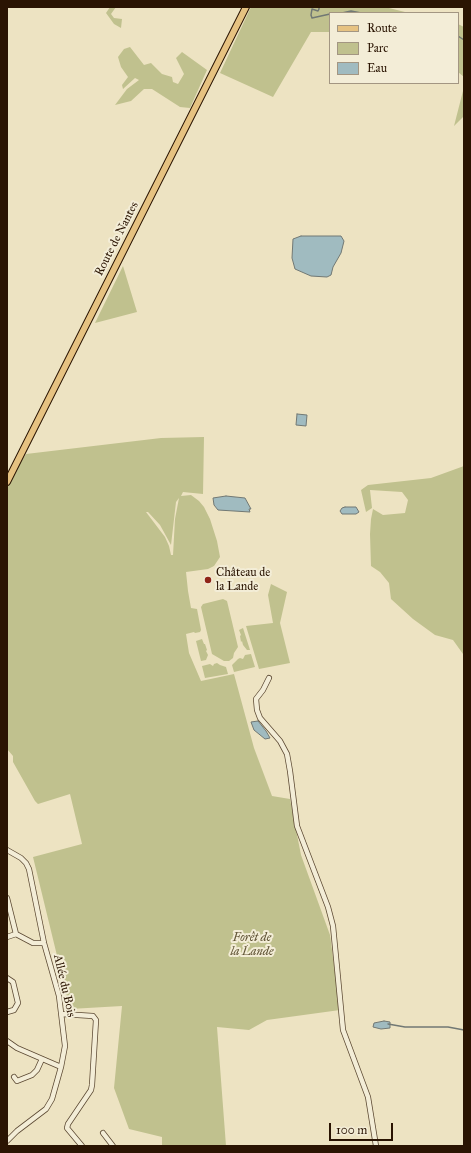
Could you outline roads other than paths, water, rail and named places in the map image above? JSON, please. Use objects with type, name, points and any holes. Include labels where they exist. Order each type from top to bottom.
[{"type":"main road","name":"Route de Nantes","points":[[7,482],[246,7]]},
{"type":"street","points":[[269,678],[264,690],[256,699],[257,710],[260,718],[280,741],[287,754],[295,819],[331,916],[343,1030],[368,1097],[376,1146]]},
{"type":"street","name":"Allée du Bois","points":[[7,850],[21,858],[29,869],[44,943],[59,996],[65,1046],[52,1099],[46,1109],[17,1131],[7,1141]]},
{"type":"street","points":[[7,898],[16,934]]},
{"type":"street","points":[[7,937],[16,934],[33,943],[44,943]]},
{"type":"street","points":[[7,978],[13,982],[18,1003],[14,1010],[7,1012]]},
{"type":"street","points":[[62,1014],[92,1016],[96,1020],[91,1090],[68,1124],[67,1128],[82,1146]]},
{"type":"street","points":[[7,1042],[61,1067]]},
{"type":"street","points":[[14,1077],[17,1081],[32,1076],[37,1070],[42,1059]]},
{"type":"street","points":[[102,1134],[113,1146]]},
{"type":"water","points":[[301,236],[341,236],[344,241],[341,253],[333,267],[331,275],[327,277],[311,276],[295,269],[292,258],[293,239]]},
{"type":"water","points":[[297,414],[307,415],[306,426],[296,425]]},
{"type":"water","points":[[226,496],[245,498],[251,509],[249,509],[250,512],[218,510],[214,505],[213,498]]},
{"type":"water","points":[[345,507],[356,507],[359,512],[356,514],[342,514],[340,511]]},
{"type":"water","points":[[258,721],[270,738],[265,739],[254,730],[251,722]]},
{"type":"water","points":[[384,1021],[390,1022],[390,1028],[381,1029],[373,1027],[374,1023]]},
{"type":"waterway","points":[[319,7],[318,11],[312,9],[312,18],[329,14]]},
{"type":"waterway","points":[[346,12],[356,12]]},
{"type":"waterway","points":[[459,37],[464,40]]},
{"type":"waterway","points":[[388,1024],[405,1027],[448,1027],[464,1030]]},
{"type":"place","name":"Château de la Lande","points":[[208,580]]},
{"type":"park label","name":"Forêt de la Lande","points":[[252,945]]}]
